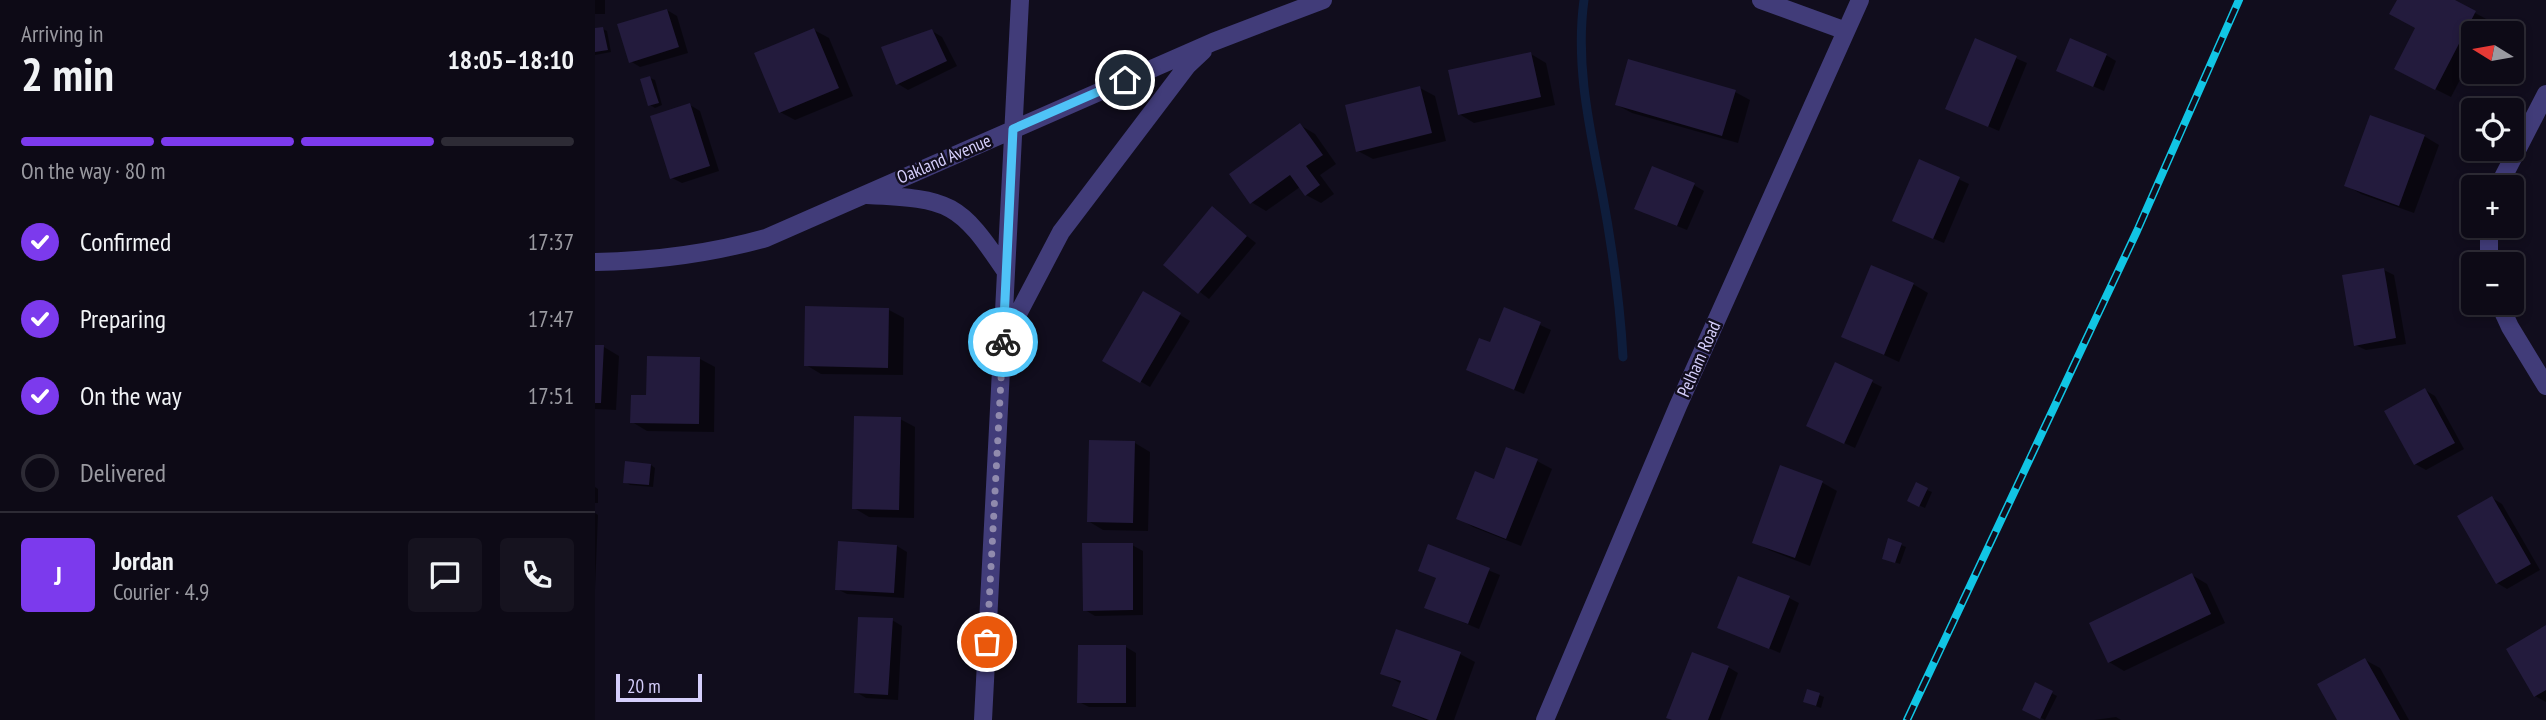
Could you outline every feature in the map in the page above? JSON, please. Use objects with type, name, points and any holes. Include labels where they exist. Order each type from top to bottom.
[{"type":"street","points":[[983,720],[1020,0]]},
{"type":"street","name":"Oakland Avenue","points":[[595,262],[723,251],[766,238],[1213,42],[1323,0]]},
{"type":"street","points":[[1761,0],[1846,31]]},
{"type":"street","name":"Pelham Road","points":[[1545,720],[1678,406],[1860,0]]},
{"type":"street","points":[[1002,356],[1020,312],[1061,232],[1187,66],[1213,42]]},
{"type":"street","points":[[2504,175],[2546,94]]},
{"type":"street","points":[[861,195],[907,197],[939,202],[960,212],[975,228],[1006,272]]},
{"type":"street","points":[[2504,315],[2546,386]]},
{"type":"building","points":[[2397,0],[2455,0],[2476,11],[2471,21],[2461,21],[2461,40],[2435,90],[2394,69],[2415,28],[2389,14]]},
{"type":"building","points":[[667,9],[679,47],[629,63],[617,24]]},
{"type":"building","points":[[603,27],[608,50],[595,52],[595,28]]},
{"type":"building","points":[[814,28],[839,88],[779,113],[754,53]]},
{"type":"building","points":[[932,29],[947,61],[896,85],[881,47]]},
{"type":"building","points":[[1975,38],[2017,56],[1988,127],[1945,109]]},
{"type":"building","points":[[2070,38],[2107,54],[2093,87],[2056,71]]},
{"type":"building","points":[[1531,52],[1541,97],[1458,115],[1448,70]]},
{"type":"building","points":[[1628,59],[1736,90],[1722,136],[1615,105]]},
{"type":"building","points":[[650,76],[659,103],[648,106],[640,79]]},
{"type":"building","points":[[1420,86],[1432,133],[1356,152],[1345,105]]},
{"type":"building","points":[[690,103],[710,166],[670,179],[650,116]]},
{"type":"building","points":[[2370,115],[2425,135],[2399,206],[2344,186]]},
{"type":"building","points":[[1300,123],[1323,155],[1306,166],[1320,185],[1305,196],[1290,175],[1250,204],[1229,174]]},
{"type":"building","points":[[1919,159],[1960,177],[1933,239],[1892,221]]},
{"type":"building","points":[[1652,166],[1695,183],[1677,226],[1634,209]]},
{"type":"building","points":[[1212,206],[1247,236],[1198,294],[1163,265]]},
{"type":"building","points":[[1871,265],[1914,283],[1884,355],[1841,337]]},
{"type":"building","points":[[2384,268],[2396,338],[2354,346],[2342,275]]},
{"type":"building","points":[[1143,291],[1181,313],[1140,383],[1102,361]]},
{"type":"building","points":[[805,306],[889,308],[888,368],[804,366]]},
{"type":"building","points":[[1504,307],[1541,322],[1514,390],[1466,370],[1479,338],[1490,342]]},
{"type":"building","points":[[595,345],[604,345],[601,403],[595,403]]},
{"type":"building","points":[[647,356],[700,357],[699,424],[630,423],[631,395],[646,395]]},
{"type":"building","points":[[1835,362],[1873,380],[1844,444],[1806,426]]},
{"type":"building","points":[[2425,388],[2455,443],[2414,465],[2384,411]]},
{"type":"building","points":[[854,416],[901,417],[899,510],[852,509]]},
{"type":"building","points":[[1089,440],[1135,441],[1133,523],[1087,522]]},
{"type":"building","points":[[1506,447],[1538,459],[1506,539],[1456,519],[1475,471],[1494,479]]},
{"type":"building","points":[[625,461],[651,464],[649,485],[623,483]]},
{"type":"building","points":[[1780,465],[1823,481],[1795,558],[1752,543]]},
{"type":"building","points":[[1916,482],[1928,488],[1919,507],[1907,501]]},
{"type":"building","points":[[2492,496],[2531,564],[2496,584],[2457,516]]},
{"type":"building","points":[[1888,538],[1902,543],[1895,563],[1882,559]]},
{"type":"building","points":[[838,541],[897,545],[894,593],[835,590]]},
{"type":"building","points":[[1082,543],[1133,543],[1133,610],[1083,611]]},
{"type":"building","points":[[1428,544],[1490,568],[1468,624],[1424,608],[1436,578],[1418,571]]},
{"type":"building","points":[[2192,573],[2211,614],[2108,663],[2089,623]]},
{"type":"building","points":[[1738,576],[1790,596],[1769,649],[1717,628]]},
{"type":"building","points":[[858,617],[893,618],[888,695],[854,693]]},
{"type":"building","points":[[2546,625],[2546,690],[2534,697],[2506,649]]},
{"type":"building","points":[[1396,629],[1461,652],[1436,720],[1429,720],[1392,706],[1401,681],[1380,674]]},
{"type":"building","points":[[1078,645],[1126,645],[1126,703],[1077,703]]},
{"type":"building","points":[[1692,652],[1729,666],[1708,720],[1666,718]]},
{"type":"building","points":[[2365,658],[2400,720],[2337,720],[2317,684]]},
{"type":"building","points":[[2035,682],[2053,691],[2040,719],[2022,710]]},
{"type":"building","points":[[1807,689],[1820,693],[1816,706],[1803,702]]},
{"type":"waterway","points":[[1584,0],[1581,49],[1585,97],[1612,253],[1623,357]]},
{"type":"railway","points":[[1907,720],[2137,231],[2239,0]]},
{"type":"way so far","points":[[987,642],[1003,342]]},
{"type":"route","points":[[1003,342],[1013,129],[1125,80]]}]
